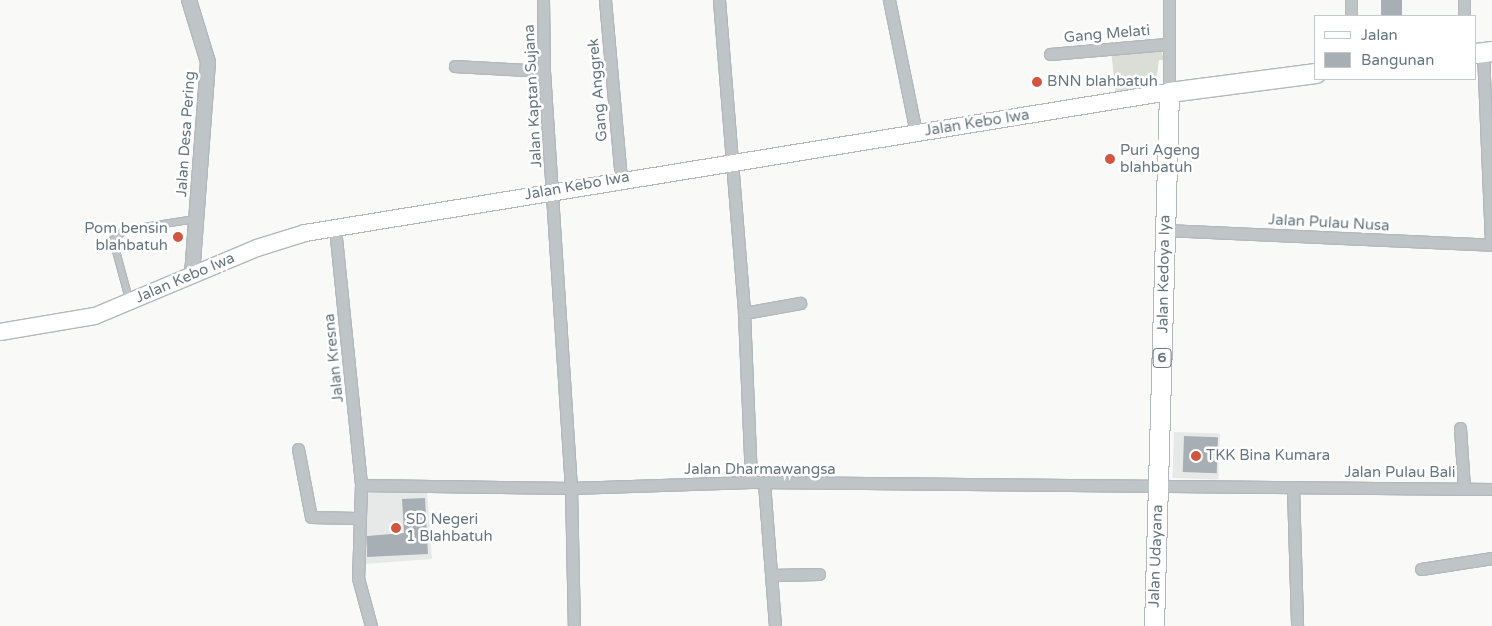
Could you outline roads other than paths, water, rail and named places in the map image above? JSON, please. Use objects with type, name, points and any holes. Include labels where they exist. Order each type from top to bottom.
[{"type":"highway","points":[[1168,92],[1314,73]]},
{"type":"highway","name":"Jalan Kedoya Iya","points":[[1158,487],[1168,92]]},
{"type":"highway","name":"Jalan Udayana","points":[[1154,626],[1158,487]]},
{"type":"main road","name":"Jalan Kebo Iwa","points":[[0,332],[73,322],[130,301],[257,248],[335,228],[621,178],[1168,92]]},
{"type":"street","name":"Jalan Desa Pering","points":[[189,0],[208,62],[192,274]]},
{"type":"street","name":"Jalan Kaptan Sujana","points":[[543,0],[544,71],[554,190],[571,488],[574,626]]},
{"type":"street","name":"Gang Anggrek","points":[[605,0],[621,178]]},
{"type":"street","points":[[719,0],[734,160],[744,313],[751,482]]},
{"type":"street","points":[[889,0],[916,132]]},
{"type":"street","points":[[1168,92],[1167,44],[1169,0]]},
{"type":"street","points":[[1351,0],[1351,15]]},
{"type":"street","points":[[1464,0],[1464,15]]},
{"type":"street","name":"Gang Melati","points":[[1050,54],[1167,44]]},
{"type":"street","points":[[1484,52],[1491,245]]},
{"type":"street","points":[[454,66],[544,71]]},
{"type":"street","name":"Jalan Kresna","points":[[335,228],[361,485],[356,518],[358,578],[371,626]]},
{"type":"street","name":"Jalan Pulau Nusa","points":[[1165,230],[1491,245]]},
{"type":"street","points":[[744,313],[800,303]]},
{"type":"street","points":[[1460,428],[1464,488]]},
{"type":"street","points":[[298,449],[311,516],[356,518]]},
{"type":"street","name":"Jalan Dharmawangsa","points":[[361,485],[571,488],[751,482],[1158,487]]},
{"type":"street","points":[[764,483],[775,626]]},
{"type":"street","name":"Jalan Pulau Bali","points":[[1158,487],[1492,489]]},
{"type":"street","points":[[1292,488],[1297,626]]},
{"type":"street","points":[[1421,569],[1492,558]]},
{"type":"street","points":[[772,575],[819,574]]},
{"type":"lane","points":[[130,301],[113,240],[126,230],[195,219]]},
{"type":"place","name":"BNN blahbatuh","points":[[1037,82]]},
{"type":"place","name":"Puri Ageng blahbatuh","points":[[1110,159]]},
{"type":"place","name":"Pom bensin blahbatuh","points":[[178,237]]},
{"type":"place","name":"TKK Bina Kumara","points":[[1196,456]]},
{"type":"place","name":"SD Negeri 1 Blahbatuh","points":[[396,528]]}]
